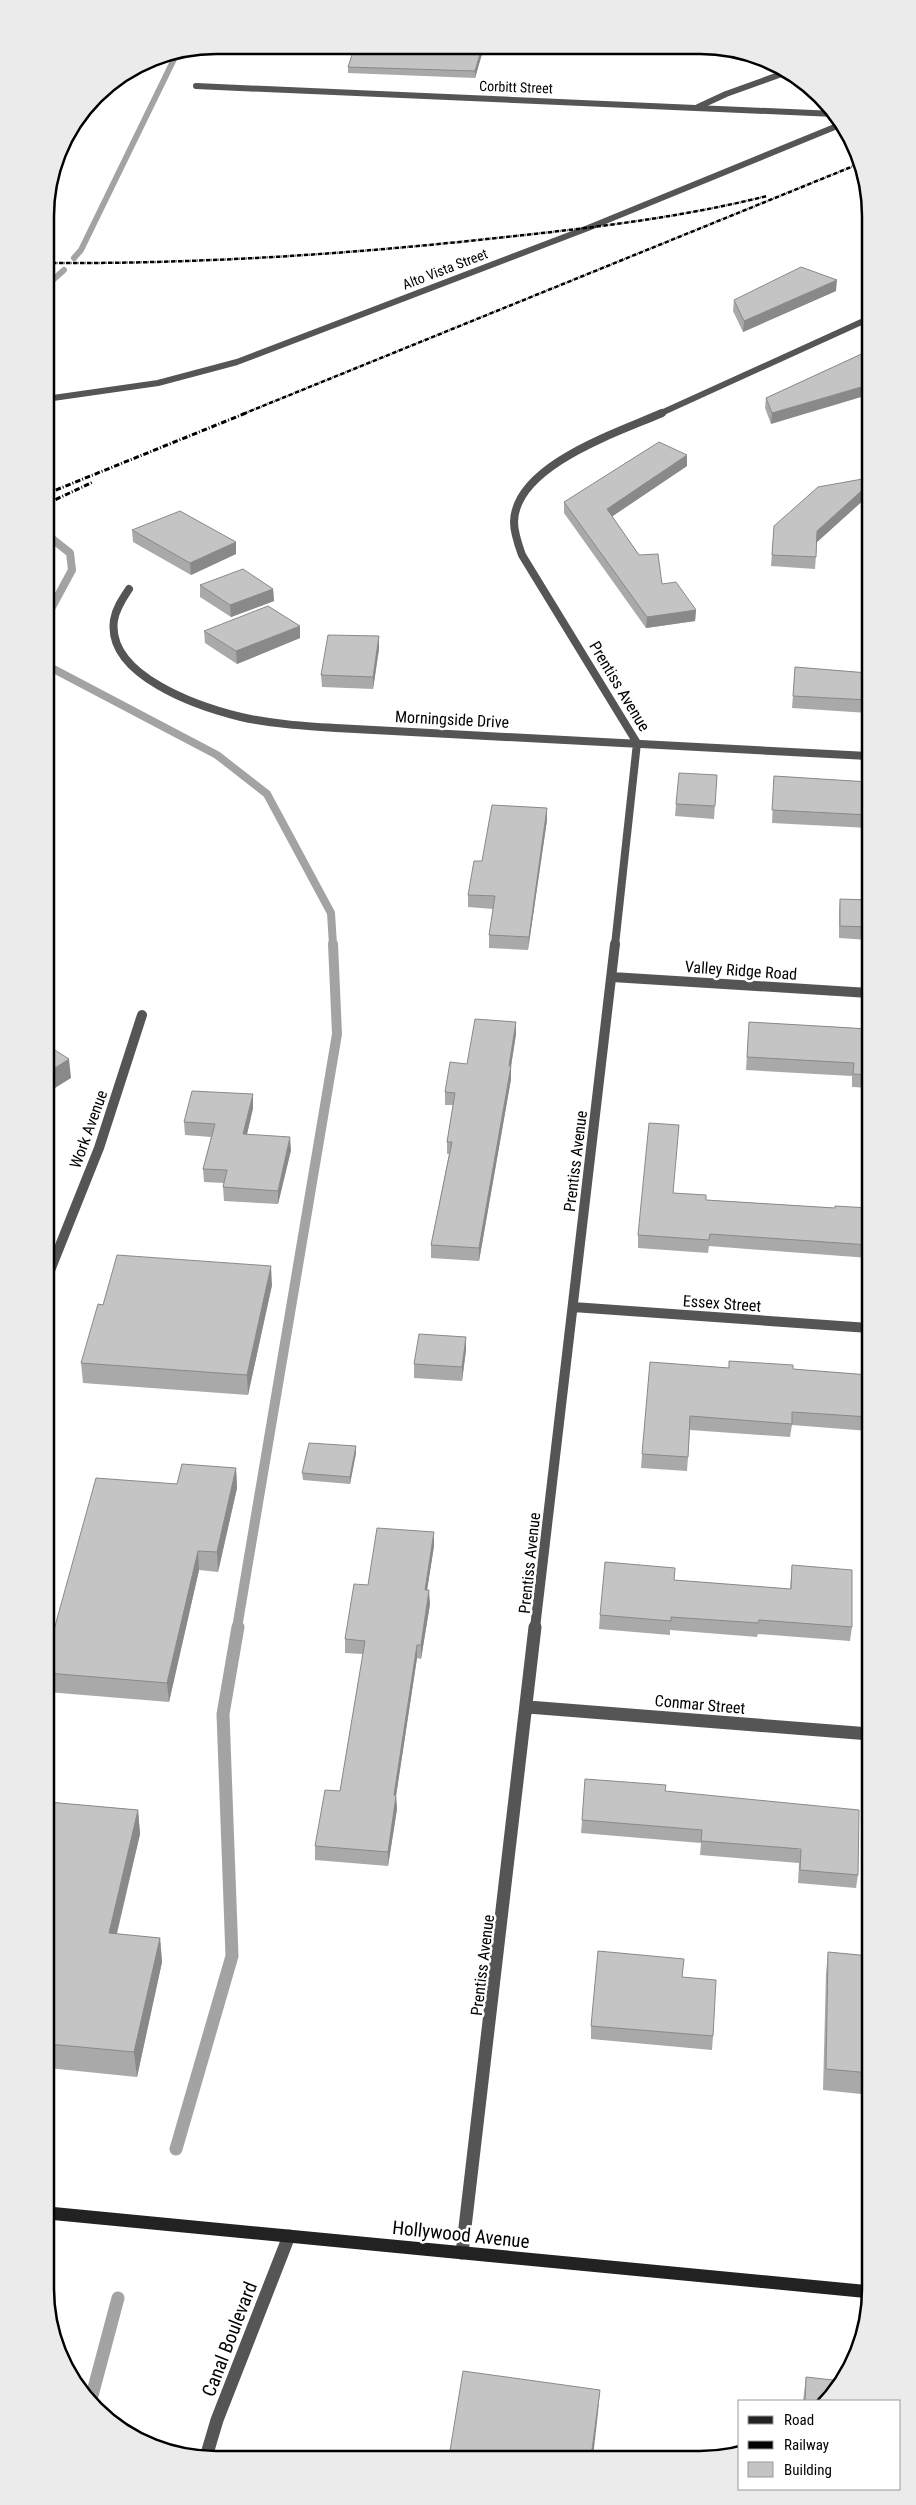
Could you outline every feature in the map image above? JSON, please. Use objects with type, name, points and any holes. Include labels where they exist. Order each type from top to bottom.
[{"type":"main road","name":"Hollywood Avenue","points":[[54,2214],[862,2291]]},
{"type":"street","points":[[698,107],[726,94],[781,75]]},
{"type":"street","name":"Corbitt Street","points":[[196,86],[698,107],[749,112],[826,114]]},
{"type":"street","name":"Alto Vista Street","points":[[54,398],[158,383],[237,362],[588,228],[835,127]]},
{"type":"street","name":"Prentiss Avenue","points":[[462,2253],[528,1707],[633,794],[637,743],[522,555],[515,542],[513,514],[518,501],[538,476],[571,454],[862,322]]},
{"type":"street","name":"Morningside Drive","points":[[129,589],[118,607],[114,626],[118,645],[130,664],[146,678],[203,705],[241,717],[297,725],[862,756]]},
{"type":"street","name":"Valley Ridge Road","points":[[612,977],[862,993]]},
{"type":"street","name":"Work Avenue","points":[[54,1261],[71,1220],[131,1055],[142,1016]]},
{"type":"street","name":"Essex Street","points":[[573,1307],[862,1328]]},
{"type":"street","name":"Conmar Street","points":[[528,1707],[862,1733]]},
{"type":"street","name":"Canal Boulevard","points":[[208,2451],[217,2420],[289,2236]]},
{"type":"building","points":[[352,54],[480,54],[475,71],[348,67]]},
{"type":"building","points":[[801,267],[837,280],[744,321],[734,300]]},
{"type":"building","points":[[862,354],[862,387],[772,413],[766,398]]},
{"type":"building","points":[[659,442],[687,455],[607,509],[639,555],[658,554],[662,584],[676,582],[696,610],[647,617],[564,502]]},
{"type":"building","points":[[862,479],[862,490],[817,531],[816,557],[772,555],[774,526],[818,487]]},
{"type":"building","points":[[180,511],[236,542],[190,563],[132,530]]},
{"type":"building","points":[[243,569],[273,589],[230,605],[200,585]]},
{"type":"building","points":[[268,606],[300,626],[236,651],[204,631]]},
{"type":"building","points":[[328,635],[379,636],[373,677],[321,675]]},
{"type":"building","points":[[795,667],[862,673],[862,700],[793,696]]},
{"type":"building","points":[[679,773],[717,775],[715,806],[676,804]]},
{"type":"building","points":[[774,776],[862,782],[862,815],[772,810]]},
{"type":"building","points":[[492,805],[547,808],[529,937],[489,935],[495,896],[468,895],[474,861],[482,861]]},
{"type":"building","points":[[840,899],[862,900],[862,927],[840,926]]},
{"type":"building","points":[[475,1019],[516,1022],[509,1066],[511,1066],[479,1248],[431,1245],[452,1142],[447,1142],[455,1093],[445,1092],[450,1062],[467,1064]]},
{"type":"building","points":[[749,1022],[862,1029],[862,1075],[853,1074],[854,1063],[747,1057]]},
{"type":"building","points":[[54,1049],[69,1059],[54,1069]]},
{"type":"building","points":[[192,1091],[253,1094],[243,1134],[290,1137],[278,1191],[223,1187],[227,1170],[203,1169],[215,1124],[184,1122]]},
{"type":"building","points":[[649,1123],[679,1125],[673,1193],[706,1195],[706,1200],[835,1208],[835,1206],[862,1208],[862,1245],[710,1234],[709,1240],[638,1235]]},
{"type":"building","points":[[117,1255],[271,1266],[247,1375],[81,1363],[98,1304],[103,1305]]},
{"type":"building","points":[[419,1334],[466,1337],[462,1367],[414,1364]]},
{"type":"building","points":[[729,1361],[793,1365],[793,1369],[862,1374],[862,1417],[792,1412],[792,1424],[690,1416],[688,1457],[642,1454],[650,1362],[729,1368]]},
{"type":"building","points":[[309,1443],[356,1446],[350,1477],[302,1473]]},
{"type":"building","points":[[182,1464],[236,1468],[217,1552],[198,1551],[167,1683],[54,1674],[54,1630],[96,1478],[177,1484]]},
{"type":"building","points":[[377,1528],[434,1532],[425,1590],[429,1590],[421,1645],[417,1645],[394,1795],[396,1796],[388,1852],[315,1846],[325,1790],[340,1791],[365,1641],[345,1639],[354,1584],[368,1585]]},
{"type":"building","points":[[605,1562],[675,1568],[674,1580],[791,1589],[792,1565],[852,1570],[852,1627],[759,1620],[758,1623],[671,1617],[671,1621],[600,1615]]},
{"type":"building","points":[[585,1779],[666,1785],[665,1791],[859,1810],[858,1875],[800,1870],[801,1849],[701,1841],[702,1830],[582,1820]]},
{"type":"building","points":[[54,1803],[138,1810],[109,1933],[160,1938],[134,2052],[54,2045]]},
{"type":"building","points":[[598,1951],[684,1959],[682,1977],[716,1980],[713,2036],[591,2026]]},
{"type":"building","points":[[828,1952],[862,1955],[862,2072],[826,2069]]},
{"type":"building","points":[[463,2371],[600,2390],[592,2451],[450,2451]]},
{"type":"building","points":[[806,2377],[834,2380],[818,2400],[805,2400]]},
{"type":"waterway","points":[[74,258],[81,250],[174,59]]},
{"type":"waterway","points":[[54,279],[64,270]]},
{"type":"waterway","points":[[54,540],[70,553],[72,570],[54,603]]},
{"type":"waterway","points":[[54,669],[217,755],[267,794],[331,913],[333,945]]},
{"type":"waterway","points":[[237,1628],[337,1034],[333,944]]},
{"type":"waterway","points":[[176,2149],[232,1956],[223,1714],[238,1627]]},
{"type":"waterway","points":[[92,2394],[118,2298]]},
{"type":"railway","points":[[243,414],[855,166]]},
{"type":"railway","points":[[54,263],[211,260],[322,254],[432,245],[663,217],[767,196]]},
{"type":"railway","points":[[54,491],[246,413]]},
{"type":"railway","points":[[54,500],[93,482]]}]
